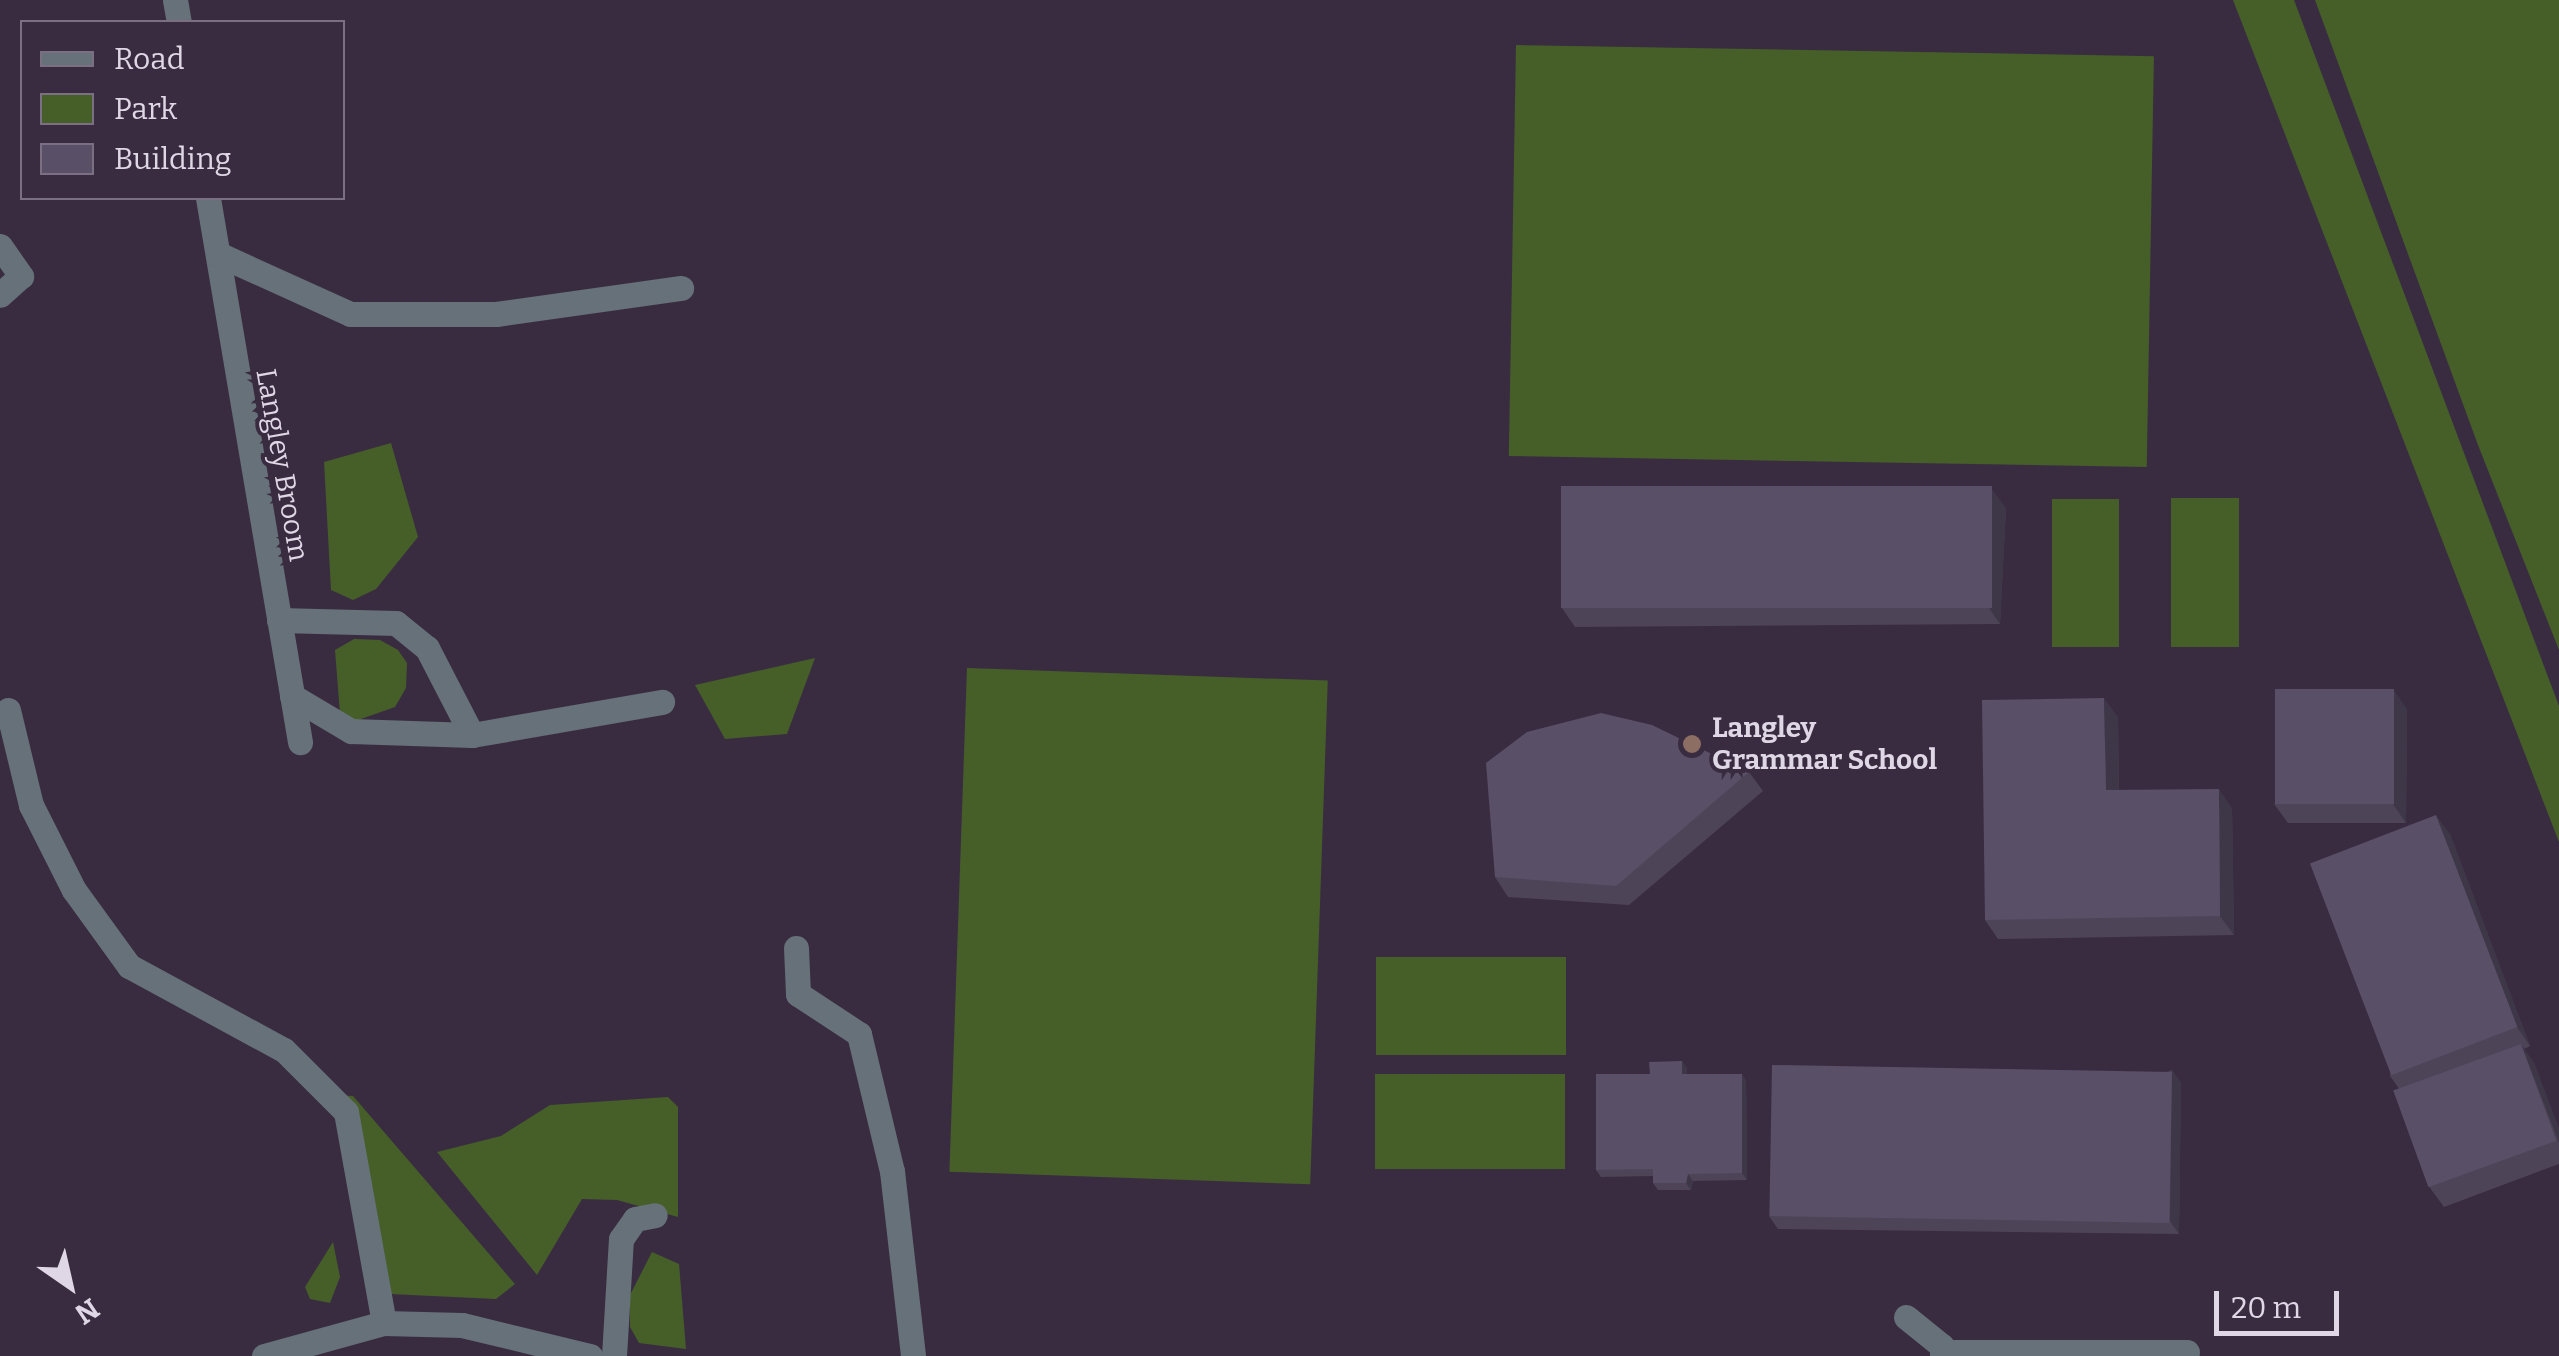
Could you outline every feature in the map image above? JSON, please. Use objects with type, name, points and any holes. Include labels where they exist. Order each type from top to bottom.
[{"type":"street","name":"Langley Broom","points":[[208,200],[300,742]]},
{"type":"street","points":[[0,246],[21,276],[0,295]]},
{"type":"street","points":[[218,254],[350,314],[496,314],[681,288]]},
{"type":"street","points":[[278,620],[396,623],[427,648],[472,735]]},
{"type":"street","points":[[292,696],[351,730],[472,735],[662,702]]},
{"type":"street","points":[[8,710],[30,804],[74,890],[129,966],[284,1050],[346,1112],[384,1324]]},
{"type":"street","points":[[796,948],[798,994],[859,1034],[892,1171],[913,1356]]},
{"type":"street","points":[[614,1356],[621,1238],[635,1218],[655,1215]]},
{"type":"street","points":[[1906,1317],[1942,1354],[2187,1352]]},
{"type":"street","points":[[264,1356],[384,1324],[462,1325],[590,1356]]},
{"type":"green space","points":[[2233,0],[2294,0],[2559,706],[2559,842]]},
{"type":"green space","points":[[2315,0],[2559,0],[2559,650],[2478,445]]},
{"type":"green space","points":[[1516,45],[2154,56],[2147,467],[1509,456]]},
{"type":"green space","points":[[391,443],[418,537],[376,589],[353,600],[331,590],[324,462]]},
{"type":"green space","points":[[2171,498],[2239,498],[2239,647],[2171,647]]},
{"type":"green space","points":[[2052,499],[2119,499],[2119,647],[2052,647]]},
{"type":"green space","points":[[354,639],[380,640],[398,650],[407,663],[406,688],[395,707],[341,726],[335,650]]},
{"type":"green space","points":[[815,658],[787,734],[725,739],[695,685]]},
{"type":"green space","points":[[967,668],[1328,681],[1310,1184],[949,1172]]},
{"type":"green space","points":[[1376,957],[1566,957],[1566,1055],[1376,1055]]},
{"type":"green space","points":[[1375,1074],[1565,1074],[1565,1169],[1375,1169]]},
{"type":"green space","points":[[331,1095],[353,1096],[515,1284],[496,1299],[390,1294]]},
{"type":"green space","points":[[668,1097],[678,1107],[678,1217],[617,1200],[582,1199],[537,1275],[437,1152],[501,1136],[550,1105]]},
{"type":"green space","points":[[333,1242],[340,1277],[330,1303],[310,1299],[305,1287]]},
{"type":"green space","points":[[652,1252],[679,1264],[686,1349],[639,1343],[630,1327],[630,1295]]},
{"type":"building","points":[[1561,486],[1992,486],[1992,608],[1561,608]]},
{"type":"building","points":[[2275,689],[2394,689],[2394,804],[2275,804]]},
{"type":"building","points":[[2104,698],[2106,790],[2219,789],[2220,916],[1985,920],[1982,700]]},
{"type":"building","points":[[1601,713],[1652,725],[1749,772],[1616,886],[1495,877],[1486,763],[1527,732]]},
{"type":"building","points":[[2436,815],[2517,1027],[2391,1075],[2310,863]]},
{"type":"building","points":[[2521,1044],[2556,1141],[2428,1187],[2393,1091]]},
{"type":"building","points":[[1682,1061],[1682,1074],[1742,1074],[1742,1173],[1688,1174],[1686,1183],[1653,1183],[1653,1169],[1596,1170],[1596,1074],[1650,1074],[1649,1062]]},
{"type":"building","points":[[1772,1065],[2172,1072],[2169,1223],[1769,1216]]},
{"type":"place","name":"Langley Grammar School","points":[[1692,744]]}]
